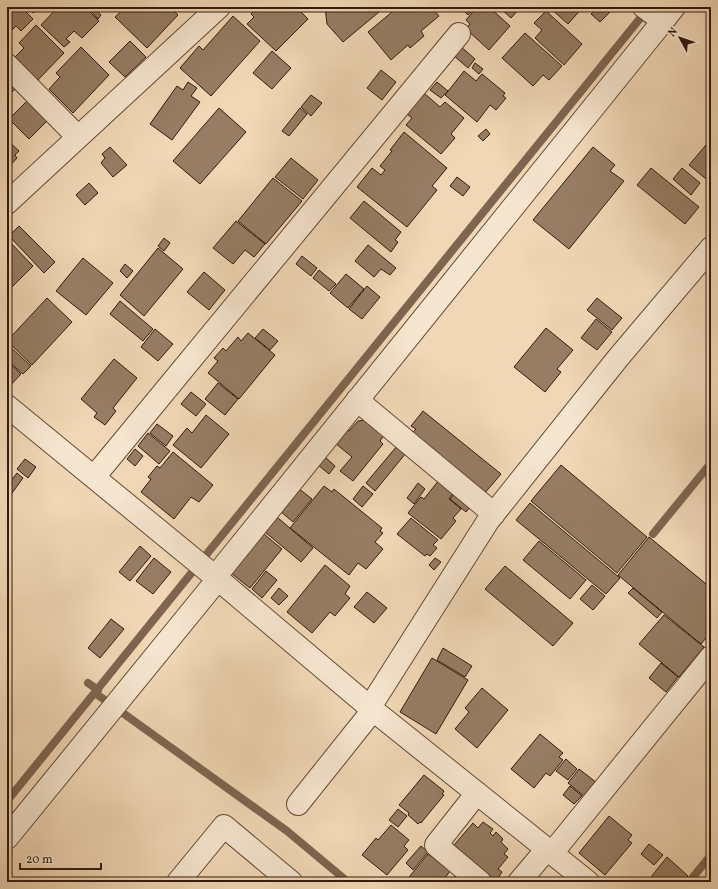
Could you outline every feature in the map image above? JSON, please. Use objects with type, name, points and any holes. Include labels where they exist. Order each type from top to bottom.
[{"type":"street","points":[[7,203],[219,7]]},
{"type":"street","points":[[7,838],[105,720],[660,13]]},
{"type":"street","points":[[94,477],[459,34]]},
{"type":"street","points":[[7,65],[78,137]]},
{"type":"street","points":[[298,804],[372,709],[494,514],[618,358],[711,248]]},
{"type":"street","points":[[357,400],[494,514]]},
{"type":"street","points":[[7,406],[216,577],[372,709],[588,882]]},
{"type":"street","points":[[519,882],[549,851],[711,657]]},
{"type":"street","points":[[477,793],[436,845],[480,882]]},
{"type":"street","points":[[178,882],[224,826],[292,882]]},
{"type":"building","points":[[7,7],[21,7],[33,19],[21,31],[16,26],[7,35]]},
{"type":"building","points":[[27,7],[39,7],[33,13]]},
{"type":"building","points":[[58,7],[85,7],[99,21],[82,38],[74,31],[66,39],[70,42],[64,47],[41,25]]},
{"type":"building","points":[[126,7],[170,7],[178,15],[147,48],[115,17]]},
{"type":"building","points":[[257,7],[296,7],[308,19],[276,51],[247,24],[254,17],[251,14]]},
{"type":"building","points":[[325,7],[385,7],[343,42],[327,24]]},
{"type":"building","points":[[398,7],[431,7],[439,16],[421,31],[424,36],[410,48],[408,45],[391,60],[368,32]]},
{"type":"building","points":[[460,7],[476,7],[468,15]]},
{"type":"building","points":[[477,7],[489,7],[510,26],[489,50],[466,29],[470,24],[466,20]]},
{"type":"building","points":[[499,7],[521,7],[511,18]]},
{"type":"building","points":[[549,7],[583,7],[568,24]]},
{"type":"building","points":[[598,7],[615,7],[600,22],[591,14]]},
{"type":"building","points":[[95,9],[101,15],[98,19],[92,12]]},
{"type":"building","points":[[546,11],[582,44],[564,65],[535,38],[542,30],[534,23]]},
{"type":"building","points":[[233,16],[260,41],[211,96],[180,68],[199,46],[203,50]]},
{"type":"building","points":[[36,25],[64,53],[35,83],[11,61],[24,48],[19,43]]},
{"type":"building","points":[[525,33],[562,66],[549,80],[543,75],[533,86],[502,58]]},
{"type":"building","points":[[130,41],[146,57],[125,77],[109,62]]},
{"type":"building","points":[[460,46],[475,59],[468,68],[453,55]]},
{"type":"building","points":[[81,47],[109,75],[73,113],[49,89],[60,77],[56,73]]},
{"type":"building","points":[[272,51],[291,68],[272,89],[253,73]]},
{"type":"building","points":[[475,63],[483,69],[479,74],[472,68]]},
{"type":"building","points":[[381,70],[396,82],[382,100],[367,88]]},
{"type":"building","points":[[464,71],[476,81],[482,74],[505,93],[503,96],[506,98],[496,110],[490,105],[477,122],[445,95]]},
{"type":"building","points":[[7,79],[16,88],[7,97]]},
{"type":"building","points":[[188,82],[197,88],[191,96],[200,102],[172,140],[150,124],[177,86],[183,90]]},
{"type":"building","points":[[437,82],[448,91],[441,98],[430,90]]},
{"type":"building","points":[[424,93],[440,107],[445,102],[464,118],[451,134],[455,138],[441,154],[406,125],[412,118],[407,114]]},
{"type":"building","points":[[311,95],[322,103],[311,116],[301,107]]},
{"type":"building","points":[[29,99],[49,119],[29,139],[9,119]]},
{"type":"building","points":[[219,108],[246,132],[200,184],[173,161]]},
{"type":"building","points":[[300,108],[307,114],[289,136],[282,131]]},
{"type":"building","points":[[486,129],[490,134],[483,141],[478,136]]},
{"type":"building","points":[[404,132],[447,168],[432,186],[437,190],[407,227],[357,187],[372,168],[381,175],[385,170],[380,166]]},
{"type":"building","points":[[711,139],[711,183],[689,165]]},
{"type":"building","points":[[7,140],[19,151],[15,155],[17,158],[7,169]]},
{"type":"building","points":[[110,147],[127,165],[113,177],[101,163],[105,158],[102,154]]},
{"type":"building","points":[[593,147],[615,165],[610,171],[624,181],[569,249],[533,220]]},
{"type":"building","points":[[291,158],[318,180],[303,199],[275,177]]},
{"type":"building","points":[[651,168],[699,207],[685,224],[637,185]]},
{"type":"building","points":[[682,168],[700,183],[691,195],[673,179]]},
{"type":"building","points":[[457,177],[470,187],[463,196],[450,186]]},
{"type":"building","points":[[273,178],[302,201],[266,244],[238,221]]},
{"type":"building","points":[[89,183],[98,193],[85,205],[76,195]]},
{"type":"building","points":[[364,201],[401,232],[395,240],[398,242],[391,252],[350,218]]},
{"type":"building","points":[[236,221],[265,244],[254,257],[245,250],[233,264],[213,248]]},
{"type":"building","points":[[19,226],[55,262],[44,273],[9,236]]},
{"type":"building","points":[[164,238],[170,243],[164,251],[158,246]]},
{"type":"building","points":[[7,239],[33,266],[7,292]]},
{"type":"building","points":[[368,245],[396,268],[390,275],[381,269],[374,277],[355,261]]},
{"type":"building","points":[[158,248],[183,269],[144,316],[120,295]]},
{"type":"building","points":[[302,256],[317,268],[311,276],[296,264]]},
{"type":"building","points":[[83,258],[113,283],[86,315],[56,291]]},
{"type":"building","points":[[125,264],[133,271],[127,278],[120,271]]},
{"type":"building","points":[[319,270],[336,284],[329,291],[313,278]]},
{"type":"building","points":[[204,272],[225,290],[209,310],[187,292]]},
{"type":"building","points":[[346,274],[364,289],[348,308],[330,293]]},
{"type":"building","points":[[367,286],[380,297],[362,319],[349,309]]},
{"type":"building","points":[[47,298],[72,322],[32,365],[7,341]]},
{"type":"building","points":[[597,298],[622,318],[612,330],[587,310]]},
{"type":"building","points":[[120,301],[153,329],[143,341],[110,314]]},
{"type":"building","points":[[596,319],[612,332],[597,350],[581,338]]},
{"type":"building","points":[[546,328],[573,350],[557,369],[561,372],[545,392],[514,367]]},
{"type":"building","points":[[155,329],[173,344],[158,361],[141,347]]},
{"type":"building","points":[[263,329],[278,341],[270,350],[255,338]]},
{"type":"building","points":[[248,333],[275,355],[239,399],[208,373],[218,361],[214,358],[223,348],[226,351],[238,337],[241,341]]},
{"type":"building","points":[[7,344],[31,366],[23,374],[7,360]]},
{"type":"building","points":[[114,359],[137,378],[113,408],[116,411],[105,425],[94,417],[97,413],[81,399]]},
{"type":"building","points":[[7,361],[21,374],[7,389]]},
{"type":"building","points":[[218,383],[238,399],[225,415],[205,399]]},
{"type":"building","points":[[191,392],[206,404],[196,416],[181,404]]},
{"type":"building","points":[[423,411],[501,474],[484,494],[411,434],[416,429],[411,426]]},
{"type":"building","points":[[206,415],[229,434],[201,468],[173,445],[187,428],[192,433]]},
{"type":"building","points":[[366,420],[384,435],[380,441],[383,444],[353,481],[340,471],[352,457],[335,443],[346,430],[349,431],[358,421]]},
{"type":"building","points":[[157,424],[173,436],[166,446],[150,433]]},
{"type":"building","points":[[148,433],[170,451],[159,464],[138,446]]},
{"type":"building","points":[[397,446],[406,453],[375,491],[366,483]]},
{"type":"building","points":[[135,449],[143,456],[135,466],[127,459]]},
{"type":"building","points":[[173,452],[213,485],[199,502],[191,497],[174,519],[141,492],[151,479],[148,477],[157,466],[160,468]]},
{"type":"building","points":[[325,457],[335,466],[329,474],[318,465]]},
{"type":"building","points":[[25,459],[36,467],[28,478],[17,469]]},
{"type":"building","points":[[561,465],[647,537],[617,573],[531,501]]},
{"type":"building","points":[[17,473],[23,478],[7,500],[7,486]]},
{"type":"building","points":[[439,480],[454,492],[449,499],[461,509],[453,518],[456,521],[441,539],[408,513],[421,497],[424,499]]},
{"type":"building","points":[[418,483],[425,489],[414,504],[407,498]]},
{"type":"building","points":[[324,486],[332,492],[334,489],[382,528],[380,531],[383,533],[375,542],[383,549],[366,569],[358,563],[349,575],[290,528]]},
{"type":"building","points":[[363,486],[373,494],[362,507],[353,499]]},
{"type":"building","points":[[298,488],[312,499],[293,522],[280,511]]},
{"type":"building","points":[[455,493],[471,506],[466,512],[450,499]]},
{"type":"building","points":[[530,503],[620,578],[606,594],[516,520]]},
{"type":"building","points":[[277,517],[313,548],[301,562],[265,532]]},
{"type":"building","points":[[411,518],[438,540],[433,545],[437,548],[430,556],[427,554],[425,556],[397,534]]},
{"type":"building","points":[[264,534],[282,549],[250,588],[231,573]]},
{"type":"building","points":[[649,537],[711,588],[711,632],[701,644],[618,575]]},
{"type":"building","points":[[539,541],[586,580],[570,599],[523,560]]},
{"type":"building","points":[[140,546],[151,556],[130,581],[119,572]]},
{"type":"building","points":[[154,558],[171,572],[153,594],[136,581]]},
{"type":"building","points":[[435,558],[441,562],[434,570],[429,565]]},
{"type":"building","points":[[325,565],[350,586],[345,594],[350,598],[335,616],[330,612],[312,633],[287,612]]},
{"type":"building","points":[[505,566],[573,623],[553,646],[485,589]]},
{"type":"building","points":[[266,571],[277,580],[262,598],[252,589]]},
{"type":"building","points":[[592,585],[605,596],[593,610],[580,599]]},
{"type":"building","points":[[279,588],[288,596],[279,605],[271,598]]},
{"type":"building","points":[[633,588],[662,612],[657,618],[628,593]]},
{"type":"building","points":[[367,592],[387,608],[374,623],[354,607]]},
{"type":"building","points":[[664,615],[704,647],[679,677],[639,644]]},
{"type":"building","points":[[111,619],[124,629],[100,658],[88,648]]},
{"type":"building","points":[[443,648],[472,666],[465,677],[437,660]]},
{"type":"building","points":[[432,658],[468,680],[436,734],[400,712]]},
{"type":"building","points":[[661,663],[678,677],[666,692],[649,678]]},
{"type":"building","points":[[482,688],[508,710],[477,748],[455,729],[469,712],[465,708]]},
{"type":"building","points":[[540,734],[563,753],[559,757],[563,760],[550,776],[546,773],[534,788],[511,769]]},
{"type":"building","points":[[566,759],[577,769],[568,780],[556,771]]},
{"type":"building","points":[[579,769],[597,783],[585,797],[568,783]]},
{"type":"building","points":[[424,775],[444,791],[442,794],[444,795],[421,823],[420,822],[418,824],[408,815],[409,813],[399,805]]},
{"type":"building","points":[[570,786],[582,796],[574,804],[563,795]]},
{"type":"building","points":[[398,809],[407,816],[398,827],[389,820]]},
{"type":"building","points":[[609,816],[632,835],[628,840],[632,843],[605,875],[579,853]]},
{"type":"building","points":[[483,822],[493,829],[490,833],[493,836],[496,832],[503,839],[501,842],[508,849],[504,854],[508,857],[498,869],[502,872],[496,881],[454,845],[473,823],[478,828]]},
{"type":"building","points":[[391,825],[409,840],[404,846],[408,850],[387,875],[362,855],[376,838],[378,840]]},
{"type":"building","points":[[649,844],[663,855],[654,865],[641,854]]},
{"type":"building","points":[[421,846],[428,852],[413,870],[406,863]]},
{"type":"building","points":[[428,854],[450,871],[445,878],[449,882],[405,882]]},
{"type":"building","points":[[667,857],[688,876],[683,882],[647,882]]},
{"type":"building","points":[[711,872],[711,882],[703,882]]},
{"type":"building","points":[[456,875],[463,881],[450,882]]},
{"type":"building","points":[[542,877],[547,881],[550,878],[554,882],[539,882]]},
{"type":"waterway","points":[[7,801],[646,11]]},
{"type":"waterway","points":[[653,534],[711,463]]},
{"type":"waterway","points":[[88,683],[98,690]]},
{"type":"waterway","points":[[95,693],[287,831],[348,882]]},
{"type":"waterway","points":[[689,882],[711,855]]}]
